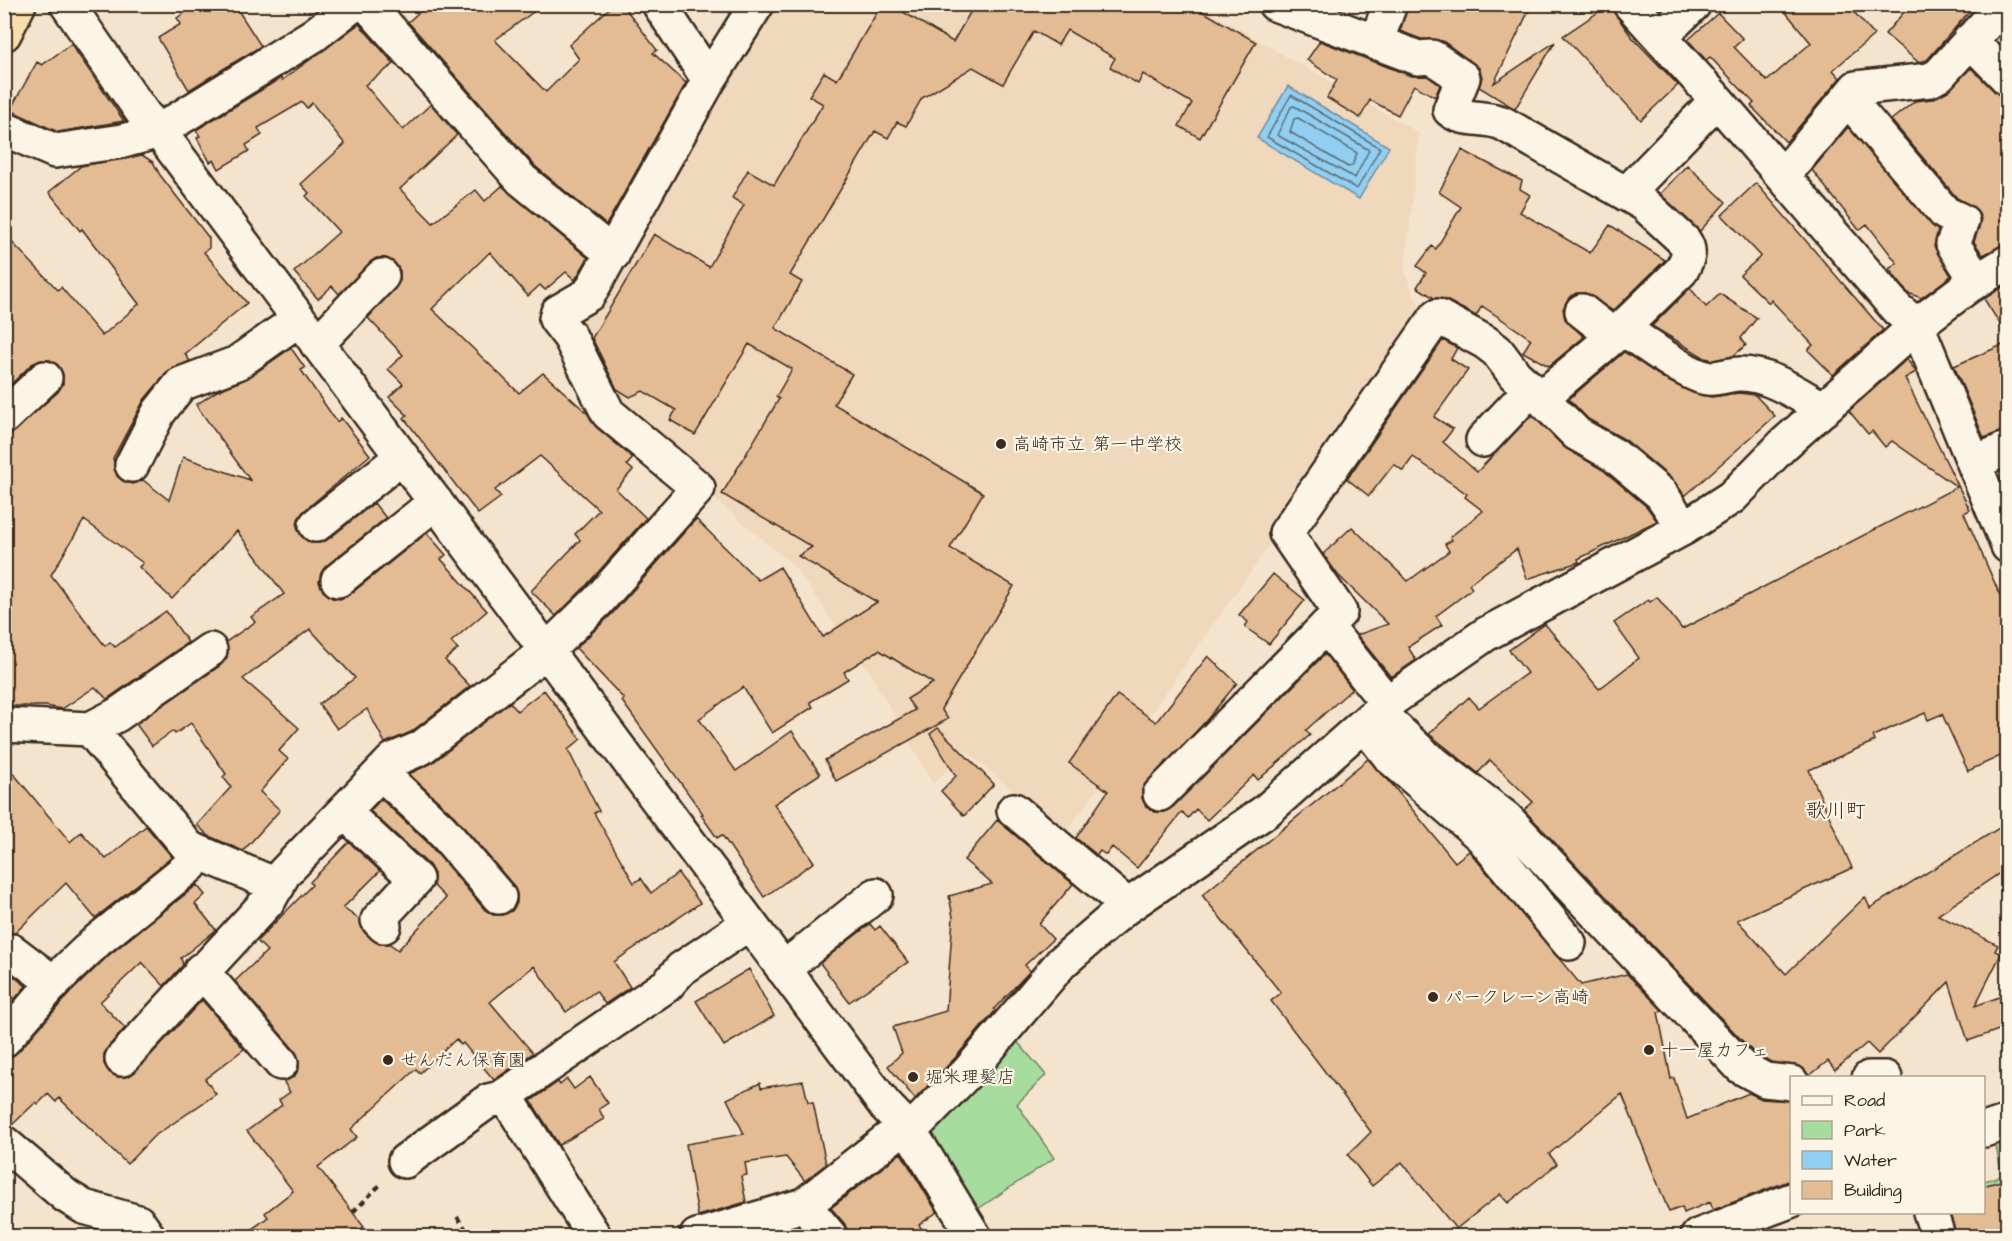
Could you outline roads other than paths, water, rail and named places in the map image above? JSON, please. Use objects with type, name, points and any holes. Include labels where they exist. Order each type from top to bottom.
[{"type":"highway","points":[[4,34],[19,4]]},
{"type":"street","points":[[67,4],[144,115],[159,131],[885,1105],[910,1131],[974,1236]]},
{"type":"street","points":[[4,129],[55,151],[123,141],[159,131],[314,35],[354,4]]},
{"type":"street","points":[[368,4],[522,180],[613,254]]},
{"type":"street","points":[[659,4],[710,80]]},
{"type":"street","points":[[122,1059],[201,970],[269,900],[284,873],[382,774],[393,760],[421,748],[546,651],[598,602],[698,488],[608,413],[570,337],[556,319],[558,312],[589,294],[710,80],[757,4]]},
{"type":"street","points":[[1275,4],[1418,58],[1432,57],[1463,78],[1450,105],[1450,110],[1455,114],[1491,117],[1660,216],[1689,247],[1688,258],[1681,271],[1619,332],[1536,393],[1483,440]]},
{"type":"street","points":[[1376,43],[1390,4]]},
{"type":"street","points":[[1630,4],[1718,100],[1898,310],[1917,326],[2007,546]]},
{"type":"street","points":[[1660,37],[1694,4]]},
{"type":"street","points":[[1783,176],[1856,88],[1930,80],[1939,75],[2004,4]]},
{"type":"street","points":[[1970,40],[2007,79]]},
{"type":"street","points":[[1848,99],[1945,213],[1962,221],[1953,244],[1977,281]]},
{"type":"street","points":[[1626,194],[1718,100]]},
{"type":"street","points":[[697,1236],[804,1205],[896,1133],[910,1131],[977,1044],[1062,962],[1128,906],[1266,811],[1376,713],[1486,634],[1684,528],[1732,497],[1824,409],[1917,326],[1977,281],[2007,262]]},
{"type":"street","points":[[132,465],[159,412],[181,384],[308,332],[382,276]]},
{"type":"street","points":[[1582,311],[1699,376],[1710,379],[1750,375],[1771,381],[1824,409]]},
{"type":"street","points":[[1160,794],[1340,612],[1287,532],[1437,315],[1485,342],[1577,434],[1614,455],[1661,494],[1684,528]]},
{"type":"street","points":[[4,417],[45,378]]},
{"type":"street","points":[[1974,464],[2007,448]]},
{"type":"street","points":[[316,525],[402,457]]},
{"type":"street","points":[[338,580],[436,502]]},
{"type":"street","points":[[1326,626],[1376,713],[1390,757],[1482,837],[1569,943]]},
{"type":"street","points":[[4,725],[90,729],[117,715],[210,650]]},
{"type":"street","points":[[1376,713],[1425,756],[1506,819],[1741,1067],[1765,1080],[1790,1083]]},
{"type":"street","points":[[90,729],[189,848],[198,854],[278,886]]},
{"type":"street","points":[[382,774],[441,829],[499,897]]},
{"type":"street","points":[[1014,810],[1128,906]]},
{"type":"street","points":[[344,812],[416,879],[378,920],[384,926]]},
{"type":"street","points":[[4,1040],[54,983],[97,941],[190,866],[198,854]]},
{"type":"street","points":[[783,969],[876,895]]},
{"type":"street","points":[[405,1161],[488,1101],[505,1095],[667,985],[681,969],[749,923]]},
{"type":"street","points":[[12,951],[54,983]]},
{"type":"street","points":[[201,970],[281,1063]]},
{"type":"street","points":[[505,1095],[594,1236]]},
{"type":"street","points":[[1985,1129],[2007,1122]]},
{"type":"street","points":[[4,1143],[66,1196],[84,1207],[138,1222],[148,1236]]},
{"type":"street","points":[[1698,1236],[1790,1200]]},
{"type":"street","points":[[804,1205],[830,1236]]},
{"type":"street","points":[[1931,1214],[1938,1236]]},
{"type":"water","points":[[1288,86],[1389,147],[1359,199],[1257,138]]},
{"type":"place","name":"高崎市立 第一中学校","points":[[1001,444]]},
{"type":"place","name":"パークレーン高崎","points":[[1433,997]]},
{"type":"place","name":"十一屋カフェ","points":[[1649,1050]]},
{"type":"place","name":"せんだん保育園","points":[[388,1060]]},
{"type":"place","name":"堀米理髪店","points":[[913,1077]]},
{"type":"district","name":"歌川町","points":[[1836,811]]}]
